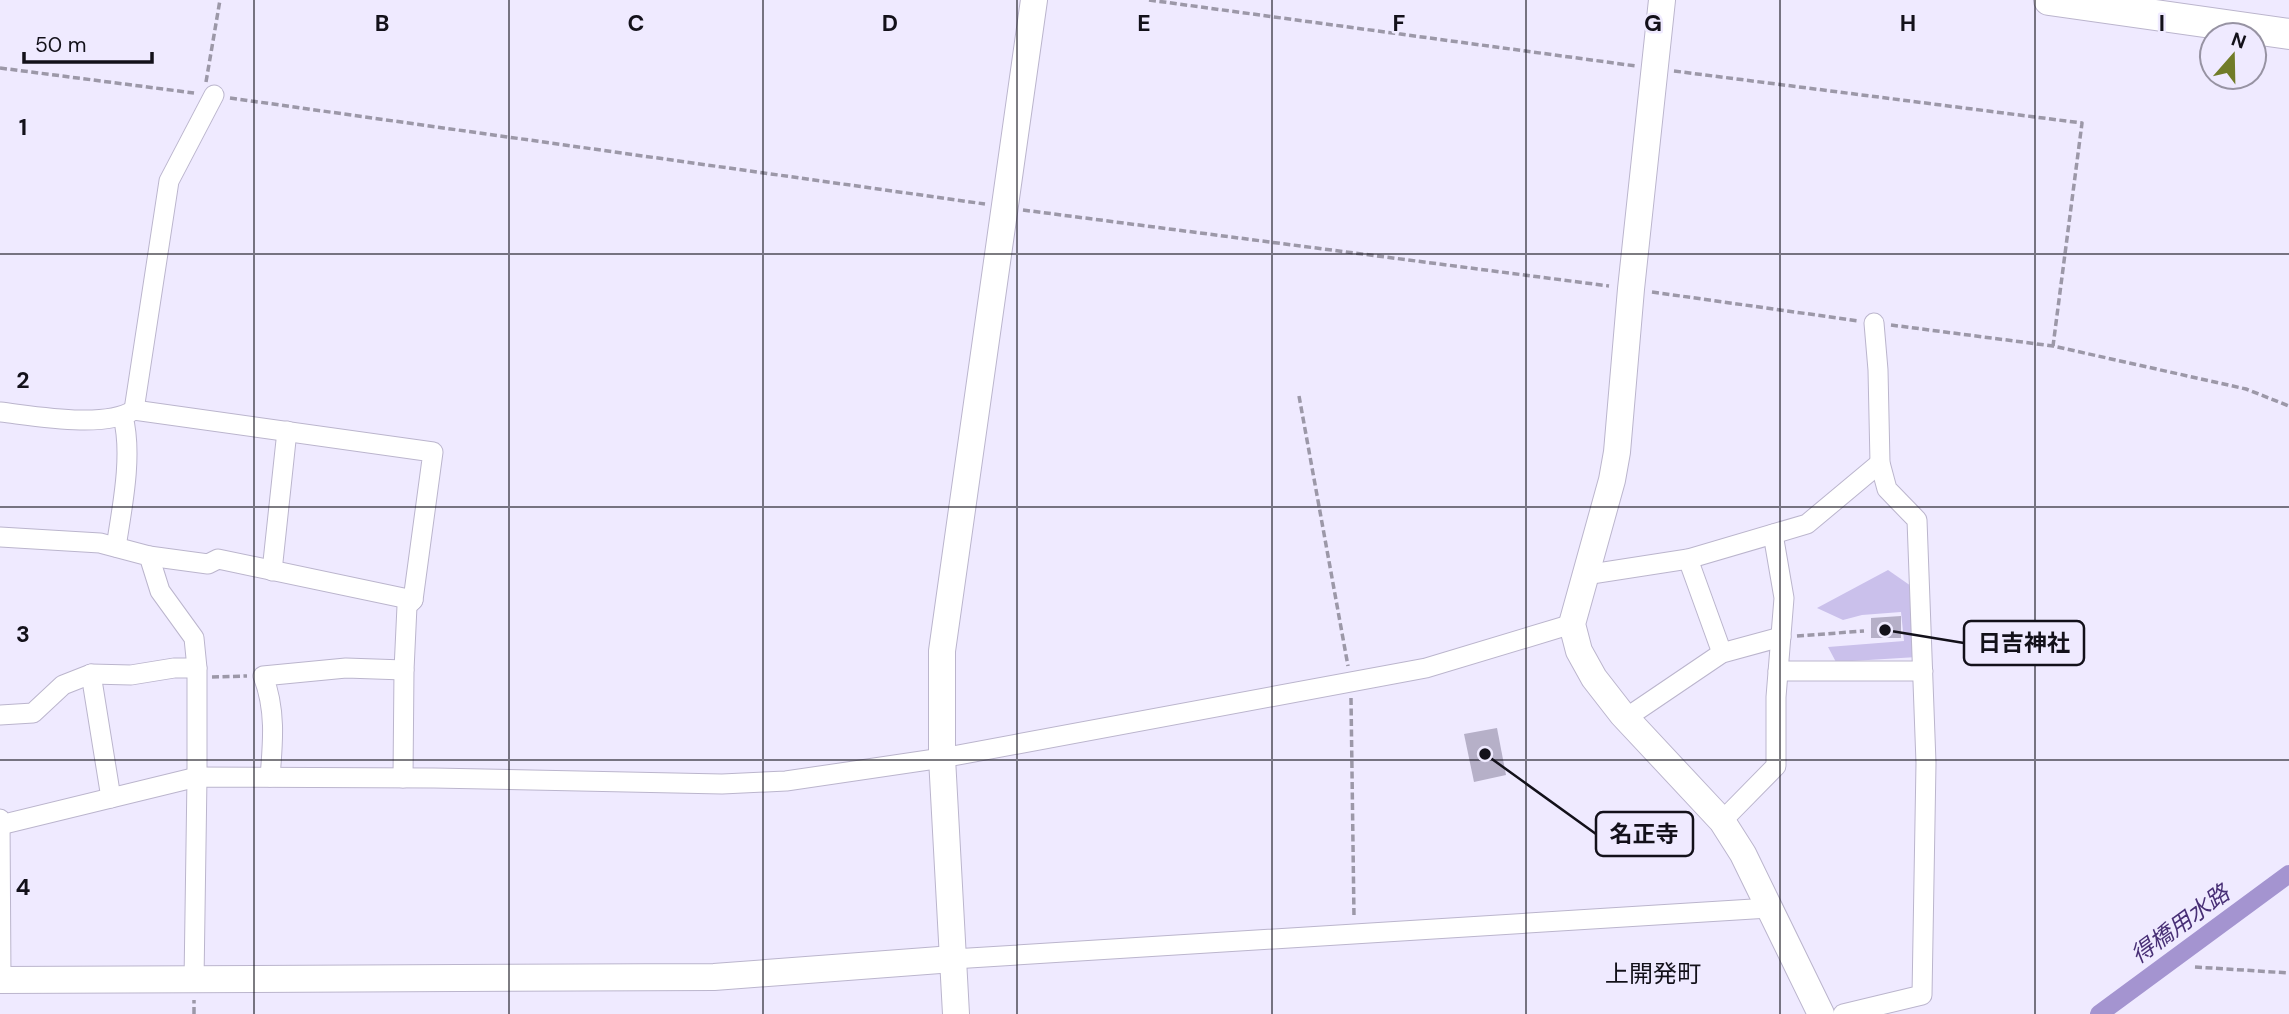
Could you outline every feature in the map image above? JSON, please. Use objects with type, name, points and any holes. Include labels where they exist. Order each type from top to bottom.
[{"type":"main road","points":[[2049,0],[2289,34]]},
{"type":"street","points":[[956,1014],[942,758],[942,651],[1034,0]]},
{"type":"street","points":[[1662,0],[1630,289],[1617,452],[1612,480],[1572,624],[1579,650],[1594,678],[1626,718],[1722,821],[1743,854],[1821,1014]]},
{"type":"street","points":[[116,547],[122,510],[128,413],[169,181],[209,95]]},
{"type":"street","points":[[1843,1014],[1922,995],[1926,763],[1917,520],[1887,489],[1880,463],[1874,323]]},
{"type":"street","points":[[0,412],[99,420],[128,413],[287,431],[433,452],[413,600],[407,606],[403,778]]},
{"type":"street","points":[[272,570],[287,431]]},
{"type":"street","points":[[1585,575],[1688,559],[1807,524],[1880,463]]},
{"type":"street","points":[[1722,821],[1776,766],[1778,671],[1784,598],[1773,534]]},
{"type":"street","points":[[0,537],[100,543],[149,556],[208,564],[218,559],[413,600]]},
{"type":"street","points":[[149,556],[160,591],[194,638],[197,673],[194,981]]},
{"type":"street","points":[[1688,559],[1721,653]]},
{"type":"street","points":[[1572,624],[1426,668],[942,758],[786,782],[722,784],[197,777],[0,823],[0,980],[714,977],[953,959],[1769,908]]},
{"type":"street","points":[[1626,718],[1721,653],[1781,637]]},
{"type":"street","points":[[0,715],[33,713],[64,685],[92,674],[131,675],[174,668],[197,673]]},
{"type":"street","points":[[270,777],[273,720],[263,676],[346,668],[404,670]]},
{"type":"street","points":[[1778,671],[1923,671]]},
{"type":"street","points":[[92,674],[111,798]]},
{"type":"path","points":[[209,95],[220,0]]},
{"type":"path","points":[[1149,0],[2082,123],[2053,346]]},
{"type":"path","points":[[0,68],[209,95],[1004,208],[2053,346],[2246,389],[2289,406]]},
{"type":"path","points":[[1300,396],[1351,682],[1354,934]]},
{"type":"path","points":[[1781,637],[1864,631]]},
{"type":"path","points":[[197,673],[263,676]]},
{"type":"path","points":[[2195,967],[2289,973]]},
{"type":"shaded area","points":[[1888,570],[1911,586],[1917,657],[1836,662],[1828,647],[1904,641],[1901,612],[1862,615],[1843,620],[1817,608]]},
{"type":"building","points":[[1901,616],[1901,638],[1871,638],[1871,618]]},
{"type":"building","points":[[1497,728],[1506,775],[1474,782],[1464,734]]},
{"type":"waterway","name":"得橋用水路","points":[[2099,1014],[2289,874]]},
{"type":"place","name":"日吉神社","points":[[1885,630]]},
{"type":"place","name":"名正寺","points":[[1485,754]]},
{"type":"district","name":"上開発町","points":[[1653,974]]}]
